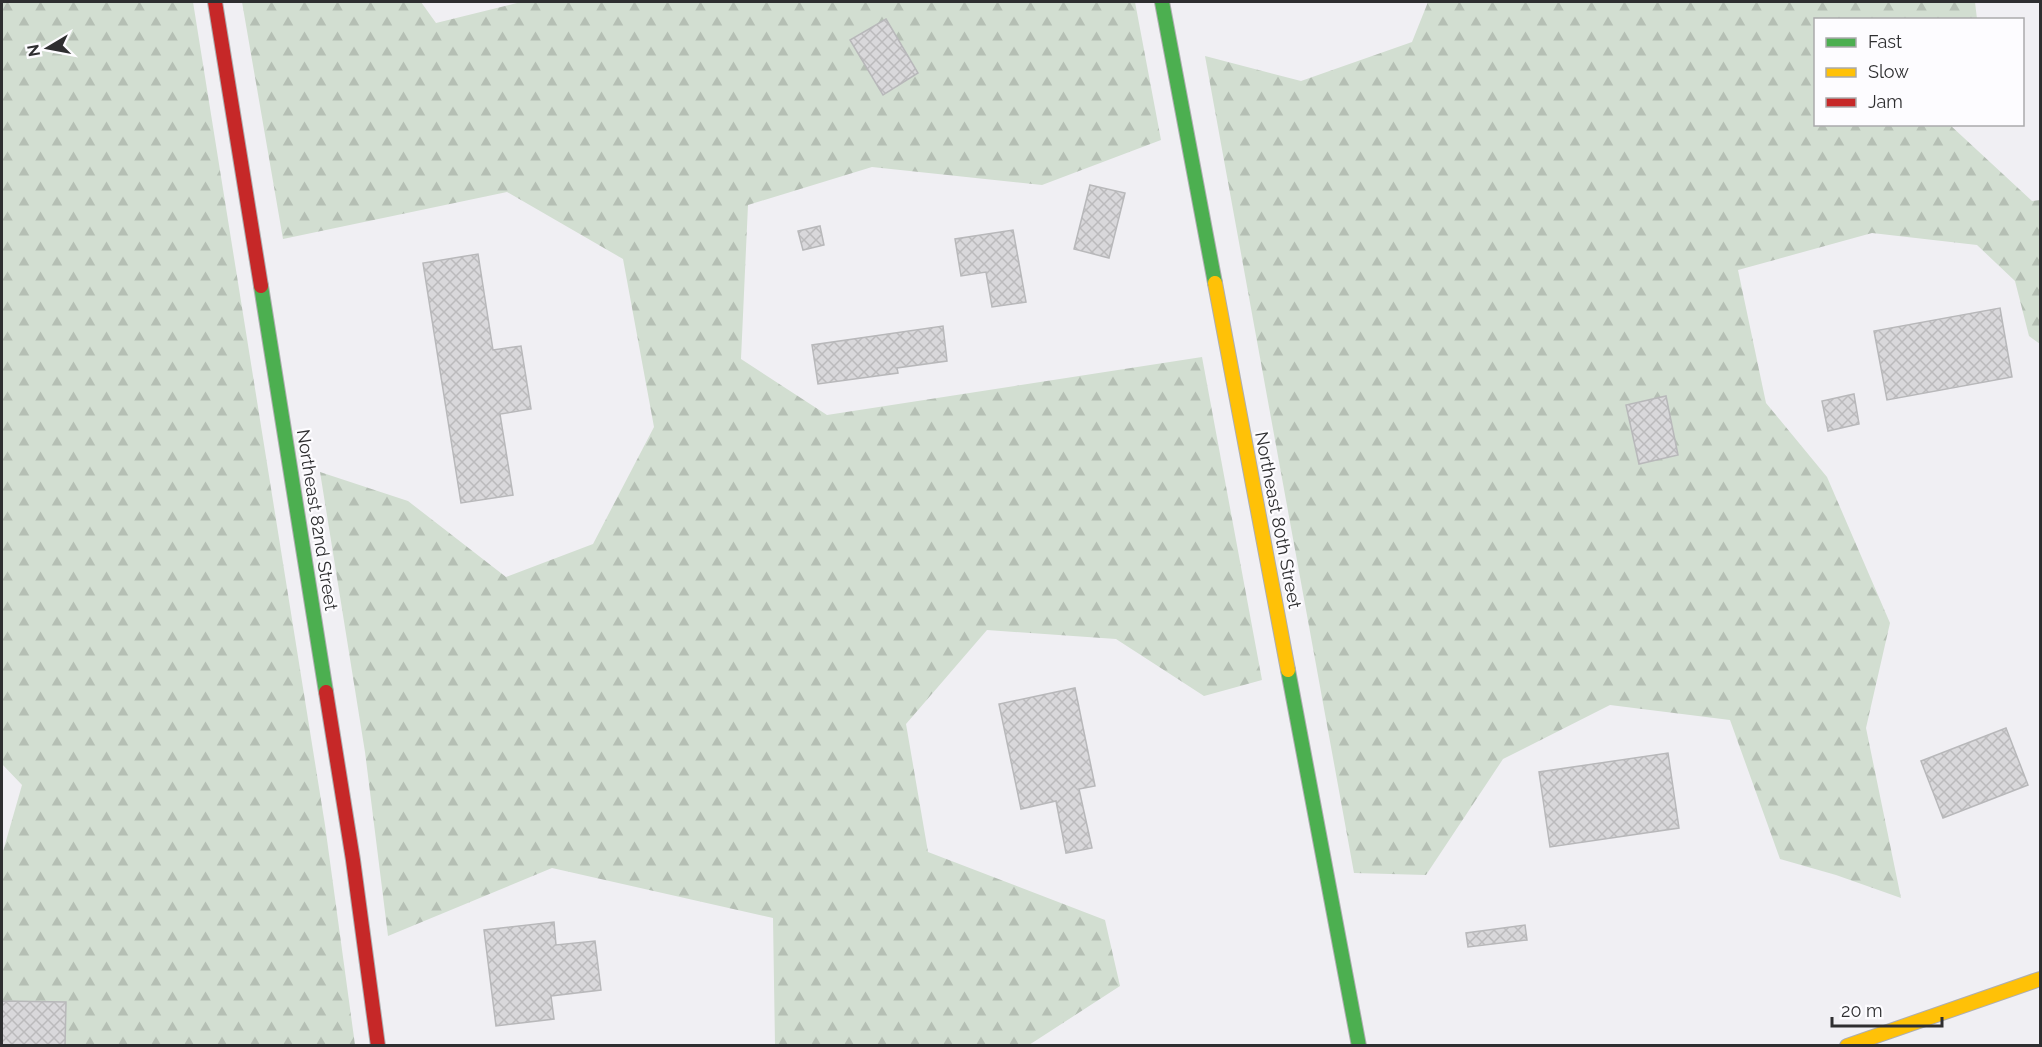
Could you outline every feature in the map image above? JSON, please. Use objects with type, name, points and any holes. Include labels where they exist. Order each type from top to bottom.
[{"type":"street","name":"Northeast 82nd Street","points":[[215,2],[354,860],[378,1046]]},
{"type":"street","name":"Northeast 80th Street","points":[[1162,2],[1359,1046]]},
{"type":"street","points":[[1847,1046],[2040,979]]},
{"type":"green space","points":[[2,2],[193,2],[325,825],[355,1045],[2,1045],[2,855],[22,785],[2,764]]},
{"type":"green space","points":[[242,2],[421,2],[436,23],[521,2],[1135,2],[1161,140],[1042,185],[872,167],[748,205],[741,359],[827,415],[1202,357],[1262,680],[1204,696],[1116,639],[987,630],[906,724],[928,852],[1105,920],[1120,986],[1029,1045],[775,1045],[773,918],[552,868],[388,936],[365,752],[320,472],[408,501],[506,577],[593,544],[654,427],[623,259],[507,192],[283,239]]},
{"type":"green space","points":[[1428,2],[1975,2],[1977,18],[1814,18],[1814,126],[1951,126],[2032,201],[2040,200],[2040,344],[2029,336],[2015,281],[1977,245],[1872,233],[1738,270],[1766,403],[1827,477],[1890,623],[1866,728],[1901,898],[1836,875],[1780,859],[1730,720],[1610,705],[1503,759],[1426,875],[1354,873],[1205,56],[1301,81],[1412,42]]},
{"type":"building","points":[[886,19],[918,73],[883,95],[850,40]]},
{"type":"building","points":[[1090,185],[1125,193],[1109,258],[1074,249]]},
{"type":"building","points":[[820,226],[824,245],[803,250],[798,231]]},
{"type":"building","points":[[1013,230],[1026,302],[992,307],[986,272],[961,276],[955,239]]},
{"type":"building","points":[[478,254],[493,350],[521,346],[531,409],[500,414],[513,495],[461,503],[423,263]]},
{"type":"building","points":[[2000,308],[2012,377],[1887,400],[1874,331]]},
{"type":"building","points":[[943,326],[947,361],[897,368],[898,373],[818,384],[812,345]]},
{"type":"building","points":[[1854,394],[1859,424],[1828,431],[1822,401]]},
{"type":"building","points":[[1666,396],[1678,455],[1639,464],[1626,405]]},
{"type":"building","points":[[1075,688],[1095,786],[1079,789],[1092,848],[1066,853],[1056,801],[1021,809],[999,704]]},
{"type":"building","points":[[2006,728],[2028,785],[1943,818],[1921,761]]},
{"type":"building","points":[[1668,753],[1679,828],[1550,847],[1539,772]]},
{"type":"building","points":[[554,922],[556,945],[595,941],[601,990],[551,996],[554,1019],[496,1026],[484,930]]},
{"type":"building","points":[[1525,925],[1527,940],[1468,947],[1466,933]]},
{"type":"building","points":[[2,1001],[66,1002],[65,1046],[2,1046]]},
{"type":"traffic: fast","points":[[1162,2],[1215,283]]},
{"type":"traffic: fast","points":[[261,286],[326,692]]},
{"type":"traffic: fast","points":[[1288,670],[1359,1046]]},
{"type":"traffic: slow","points":[[1215,283],[1288,670]]},
{"type":"traffic: slow","points":[[1847,1046],[2040,979]]},
{"type":"traffic: jam","points":[[215,2],[261,286]]},
{"type":"traffic: jam","points":[[326,692],[353,860],[378,1046]]}]
